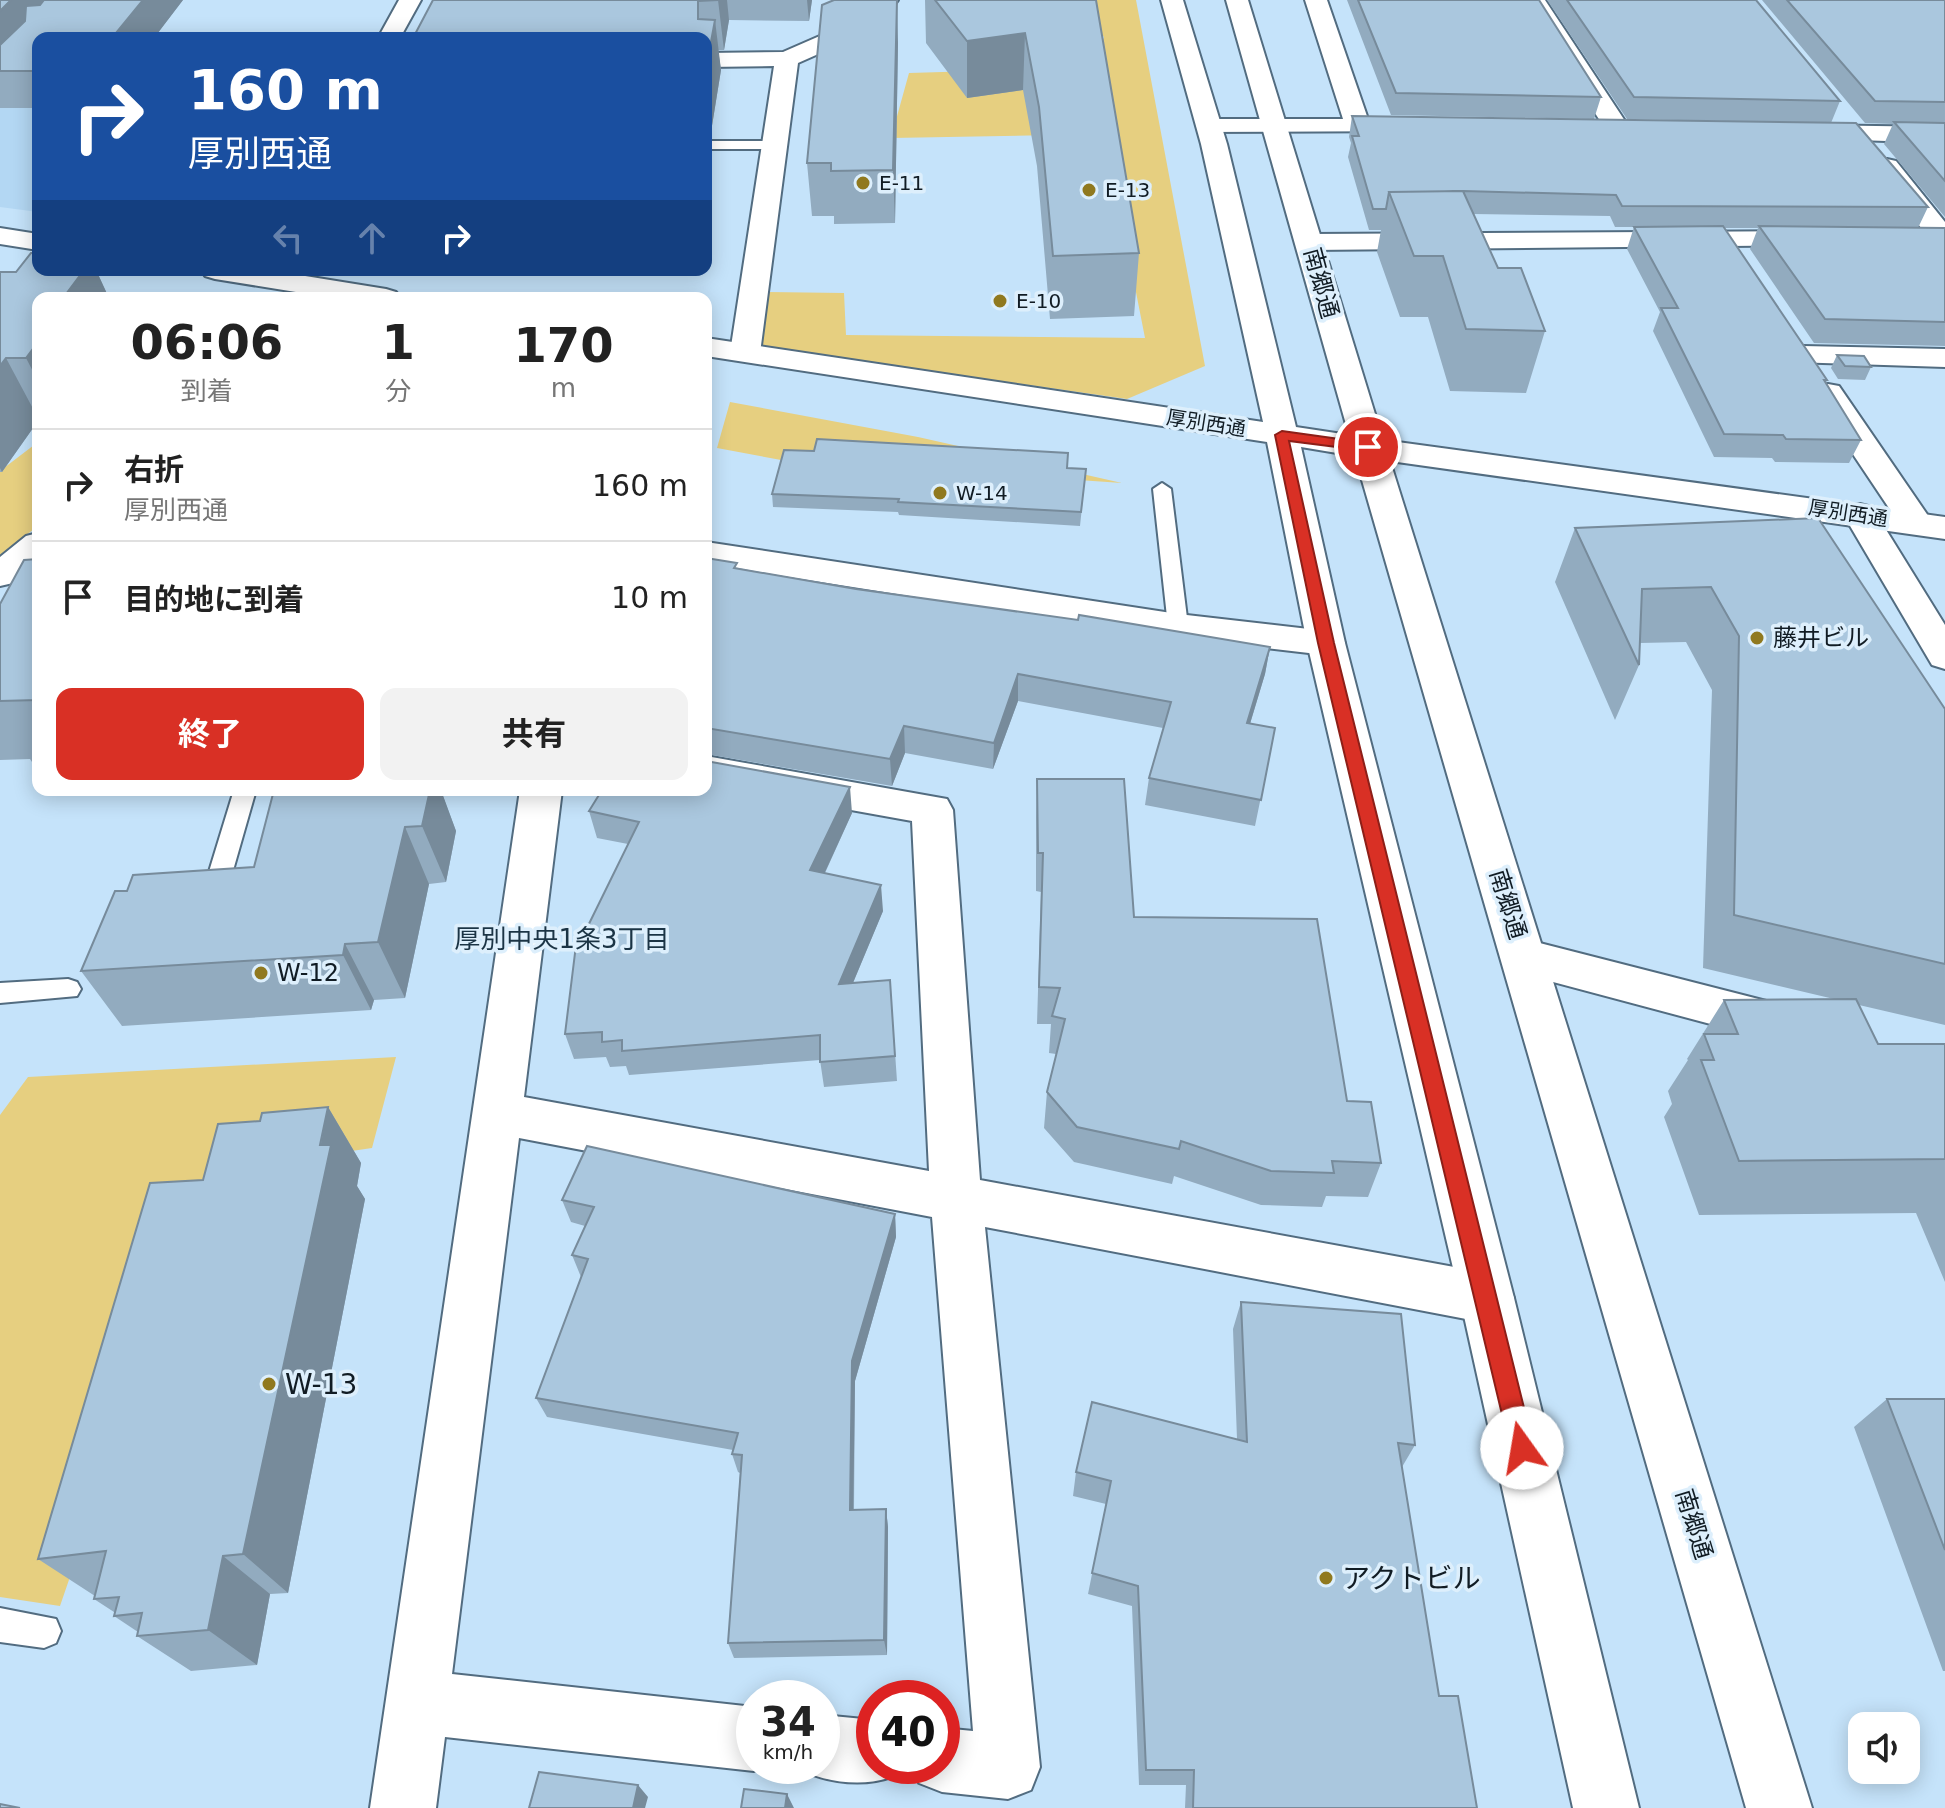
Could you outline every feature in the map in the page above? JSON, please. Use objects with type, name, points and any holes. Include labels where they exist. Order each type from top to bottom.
[{"type":"street","points":[[392,32],[410,0]]},
{"type":"street","points":[[712,60],[787,59],[869,23],[887,0]]},
{"type":"street","points":[[1172,0],[1210,127],[1282,435],[1326,643],[1487,1298],[1606,1808]]},
{"type":"street","name":"南郷通","points":[[1237,0],[1311,242],[1368,447],[1399,540],[1779,1808]]},
{"type":"street","points":[[1316,0],[1358,125]]},
{"type":"street","points":[[1534,0],[1618,130]]},
{"type":"street","points":[[745,353],[787,59]]},
{"type":"street","points":[[1842,112],[1945,241]]},
{"type":"street","points":[[1210,127],[1434,127]]},
{"type":"street","points":[[1587,129],[1648,131]]},
{"type":"street","points":[[1785,133],[1945,135]]},
{"type":"street","points":[[0,236],[32,241]]},
{"type":"street","points":[[1311,242],[1724,237],[1835,239]]},
{"type":"street","points":[[1724,237],[1741,263]]},
{"type":"street","points":[[1913,241],[1945,241]]},
{"type":"street","points":[[236,276],[258,282],[338,292]]},
{"type":"street","points":[[1785,329],[1931,526]]},
{"type":"street","name":"厚別西通","points":[[712,348],[1282,435],[1931,526]]},
{"type":"street","points":[[1803,355],[1945,358]]},
{"type":"street","points":[[1860,514],[1945,656]]},
{"type":"street","points":[[0,575],[32,549]]},
{"type":"street","points":[[712,554],[1178,626],[1326,643]]},
{"type":"street","points":[[712,771],[932,810],[956,1198],[1008,1767],[960,1762]]},
{"type":"street","points":[[403,1808],[540,796]]},
{"type":"street","points":[[1524,957],[1825,1035]]},
{"type":"street","points":[[498,1113],[1487,1298]]},
{"type":"street","points":[[416,1702],[736,1737]]},
{"type":"lane","points":[[712,145],[775,145]]},
{"type":"lane","points":[[1162,489],[1178,626]]},
{"type":"lane","points":[[216,888],[243,796]]},
{"type":"lane","points":[[0,993],[68,989]]},
{"type":"lane","points":[[0,1625],[44,1631]]},
{"type":"shaded area","points":[[940,0],[1136,0],[1205,366],[1127,399],[759,347],[768,292],[844,293],[846,335],[1145,338],[1105,134],[891,138],[909,73],[1080,68],[1092,72],[1104,37],[1089,20]]},
{"type":"shaded area","points":[[32,80],[32,211],[0,207],[0,106]]},
{"type":"shaded area","points":[[730,402],[918,437],[1122,483],[781,460],[717,448]]},
{"type":"shaded area","points":[[32,447],[32,531],[0,555],[0,471]]},
{"type":"shaded area","points":[[396,1057],[372,1148],[209,1172],[60,1606],[0,1597],[0,1115],[28,1077]]},
{"type":"building","points":[[0,0],[11,0],[0,11]]},
{"type":"building","points":[[44,0],[143,0],[117,32],[32,32],[32,71],[0,71],[0,45],[25,21],[26,6],[40,5]]},
{"type":"building","points":[[433,0],[718,0],[698,1],[698,19],[715,20],[712,36],[712,32],[416,32]]},
{"type":"building","points":[[834,0],[897,0],[893,170],[831,171],[831,163],[807,163],[822,5]]},
{"type":"building","points":[[935,0],[1096,0],[1139,253],[1053,256],[1039,107],[1025,33],[967,41]]},
{"type":"building","points":[[1358,0],[1539,0],[1601,97],[1396,93]]},
{"type":"building","points":[[1567,0],[1756,0],[1840,101],[1634,97]]},
{"type":"building","points":[[1787,0],[1945,0],[1945,102],[1875,101]]},
{"type":"building","points":[[1352,116],[1856,123],[1928,207],[1622,206],[1616,195],[1463,191],[1389,192],[1386,209],[1373,209],[1352,136],[1359,136]]},
{"type":"building","points":[[1894,122],[1945,123],[1945,181]]},
{"type":"building","points":[[1463,191],[1498,268],[1521,268],[1545,331],[1466,329],[1443,256],[1414,256],[1389,192]]},
{"type":"building","points":[[1723,226],[1827,380],[1824,380],[1861,440],[1724,434],[1661,308],[1678,308],[1634,227]]},
{"type":"building","points":[[1759,226],[1945,228],[1945,322],[1825,319]]},
{"type":"building","points":[[32,253],[32,276],[80,276],[68,292],[32,292],[32,350],[26,358],[6,358],[0,366],[0,272],[16,272]]},
{"type":"building","points":[[1837,355],[1864,356],[1871,367],[1845,366]]},
{"type":"building","points":[[817,439],[1068,453],[1067,468],[1086,469],[1081,512],[772,494],[784,450],[814,451]]},
{"type":"building","points":[[1818,518],[1945,709],[1945,964],[1734,915],[1739,636],[1711,587],[1642,589],[1639,665],[1575,528]]},
{"type":"building","points":[[32,559],[32,700],[0,701],[0,604],[24,560]]},
{"type":"building","points":[[712,559],[737,563],[734,568],[856,589],[1078,620],[1079,615],[1270,647],[1247,723],[1275,728],[1261,800],[1149,778],[1171,702],[1018,674],[994,743],[904,726],[890,759],[712,729]]},
{"type":"building","points":[[712,762],[850,787],[810,870],[881,885],[839,984],[890,980],[895,1056],[820,1062],[820,1035],[622,1051],[622,1040],[602,1042],[602,1032],[565,1034],[577,937],[583,936],[639,822],[589,811],[598,796],[712,796]]},
{"type":"building","points":[[1037,779],[1124,779],[1134,917],[1317,919],[1347,1101],[1371,1102],[1381,1163],[1332,1161],[1334,1173],[1271,1171],[1181,1141],[1179,1149],[1077,1127],[1047,1092],[1065,1019],[1052,1016],[1060,988],[1039,987],[1043,853],[1038,853]]},
{"type":"building","points":[[272,796],[429,796],[422,826],[405,827],[378,942],[345,944],[343,955],[81,971],[115,891],[127,891],[133,875],[254,867]]},
{"type":"building","points":[[1856,999],[1878,1044],[1945,1044],[1945,1159],[1739,1161],[1701,1060],[1714,1060],[1704,1034],[1738,1034],[1724,1000]]},
{"type":"building","points":[[328,1107],[320,1145],[331,1145],[243,1554],[223,1556],[208,1630],[137,1636],[142,1613],[114,1616],[119,1597],[94,1599],[106,1551],[38,1559],[150,1183],[203,1180],[218,1124],[260,1121],[262,1113]]},
{"type":"building","points":[[587,1146],[895,1214],[852,1361],[850,1510],[886,1509],[884,1640],[728,1643],[742,1455],[732,1454],[738,1433],[536,1398],[588,1259],[572,1255],[594,1207],[562,1200]]},
{"type":"building","points":[[1241,1302],[1401,1314],[1415,1445],[1398,1443],[1439,1696],[1458,1696],[1477,1808],[1193,1808],[1194,1770],[1146,1770],[1138,1586],[1092,1573],[1111,1481],[1076,1472],[1092,1402],[1247,1442]]},
{"type":"building","points":[[1887,1399],[1945,1399],[1945,1550]]},
{"type":"building","points":[[539,1772],[638,1785],[633,1808],[529,1808]]},
{"type":"building","points":[[744,1789],[787,1794],[785,1808],[741,1808]]},
{"type":"place","name":"E-11","points":[[863,183]]},
{"type":"place","name":"E-13","points":[[1089,190]]},
{"type":"place","name":"E-10","points":[[1000,301]]},
{"type":"place","name":"W-14","points":[[940,493]]},
{"type":"place","name":"藤井ビル","points":[[1757,638]]},
{"type":"place","name":"W-12","points":[[261,973]]},
{"type":"place","name":"W-13","points":[[269,1384]]},
{"type":"place","name":"アクトビル","points":[[1326,1578]]},
{"type":"district","name":"厚別中央1条3丁目","points":[[562,939]]},
{"type":"route","points":[[1368,447],[1282,435],[1326,643],[1522,1448]]}]
